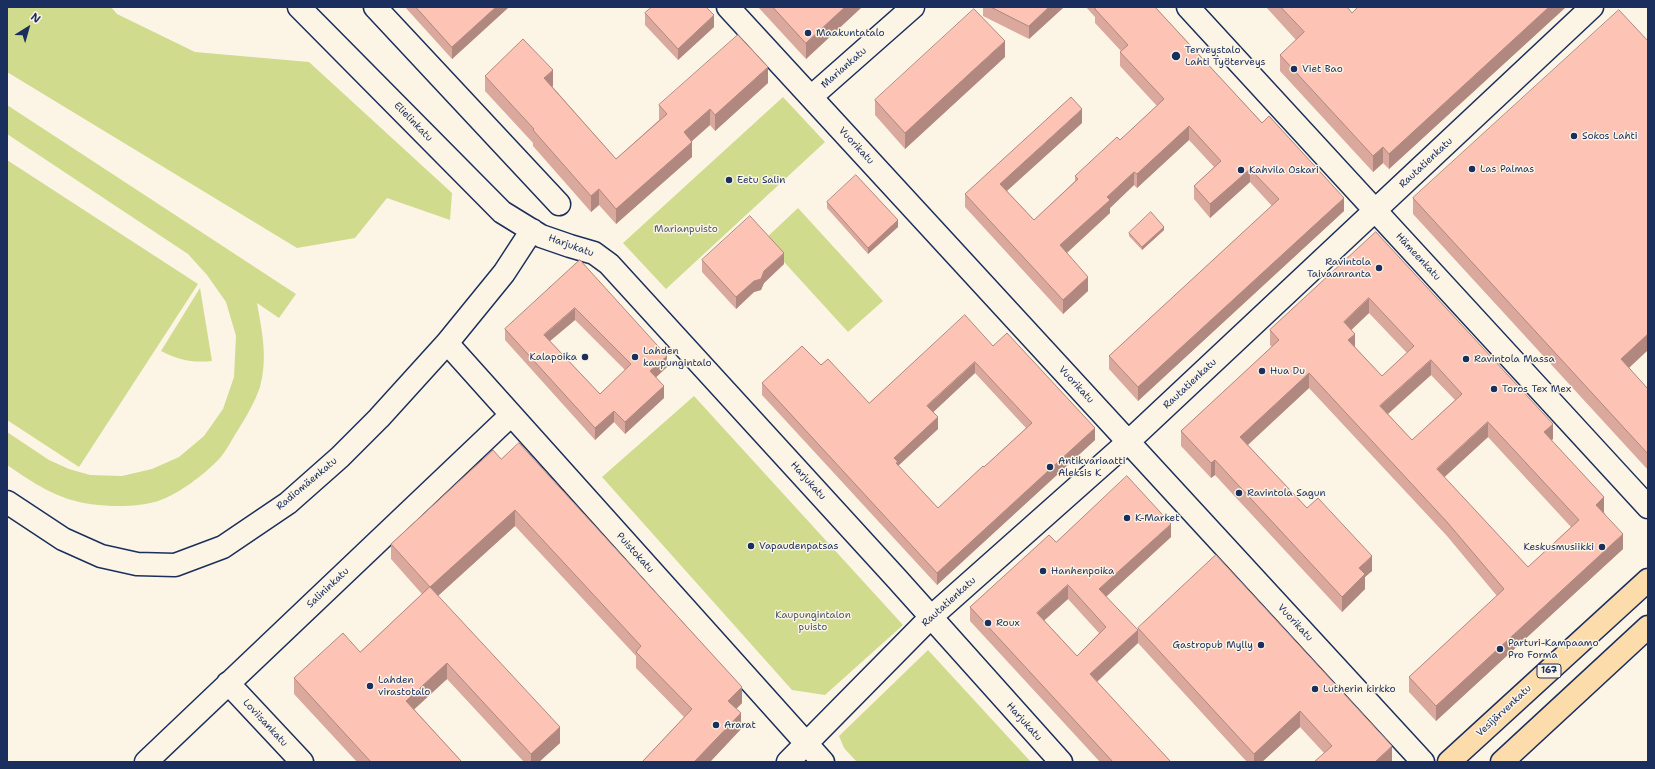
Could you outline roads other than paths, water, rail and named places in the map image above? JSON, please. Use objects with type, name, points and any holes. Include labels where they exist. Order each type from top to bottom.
[{"type":"main road","name":"Vesijärvenkatu","points":[[1449,762],[1648,580]]},
{"type":"main road","points":[[1502,762],[1648,627]]},
{"type":"street","name":"Elielinkatu","points":[[299,7],[502,212],[532,230]]},
{"type":"street","points":[[375,7],[559,204]]},
{"type":"street","name":"Vuorikatu","points":[[728,7],[1423,762]]},
{"type":"street","name":"Mariankatu","points":[[811,97],[913,7]]},
{"type":"street","name":"Hämeenkatu","points":[[1188,7],[1648,507]]},
{"type":"street","name":"Rautatienkatu","points":[[788,762],[931,617],[1128,442],[1592,7]]},
{"type":"street","name":"Radiomäenkatu","points":[[7,502],[63,539],[101,556],[138,564],[176,565],[223,546],[288,503],[340,457],[379,418],[447,343],[504,273],[532,230]]},
{"type":"street","name":"Harjukatu","points":[[532,230],[541,236],[594,253],[609,264],[876,556],[1061,762]]},
{"type":"street","name":"Puistokatu","points":[[447,343],[823,762]]},
{"type":"street","name":"Salininkatu","points":[[146,762],[233,689],[511,415]]},
{"type":"street","name":"Loviisankatu","points":[[233,689],[302,762]]},
{"type":"place","name":"Maakuntatalo","points":[[808,33]]},
{"type":"place","name":"Terveystalo Lahti Työterveys","points":[[1176,56]]},
{"type":"place","name":"Viet Bao","points":[[1294,69]]},
{"type":"place","name":"Sokos Lahti","points":[[1574,136]]},
{"type":"place","name":"Las Palmas","points":[[1472,169]]},
{"type":"place","name":"Kahvila Oskari","points":[[1241,170]]},
{"type":"place","name":"Eetu Salin","points":[[729,180]]},
{"type":"place","name":"Ravintola Taivaanranta","points":[[1379,268]]},
{"type":"place","name":"Kalapoika","points":[[585,357]]},
{"type":"place","name":"Lahden kaupungintalo","points":[[635,357]]},
{"type":"place","name":"Ravintola Massa","points":[[1466,359]]},
{"type":"place","name":"Hua Du","points":[[1262,371]]},
{"type":"place","name":"Toros Tex Mex","points":[[1494,389]]},
{"type":"place","name":"Antikvariaatti Aleksis K","points":[[1050,467]]},
{"type":"place","name":"Ravintola Sagun","points":[[1239,493]]},
{"type":"place","name":"K-Market","points":[[1127,518]]},
{"type":"place","name":"Vapaudenpatsas","points":[[751,546]]},
{"type":"place","name":"Keskusmusiikki","points":[[1602,547]]},
{"type":"place","name":"Hanhenpoika","points":[[1043,571]]},
{"type":"place","name":"Roux","points":[[988,623]]},
{"type":"place","name":"Gastropub Mylly","points":[[1261,645]]},
{"type":"place","name":"Parturi-Kampaamo Pro Forma","points":[[1500,649]]},
{"type":"place","name":"Lahden virastotalo","points":[[370,686]]},
{"type":"place","name":"Lutherin kirkko","points":[[1315,689]]},
{"type":"place","name":"Ararat","points":[[716,725]]},
{"type":"park label","name":"Marianpuisto","points":[[686,229]]},
{"type":"park label","name":"Kaupungintalon puisto","points":[[813,620]]}]
